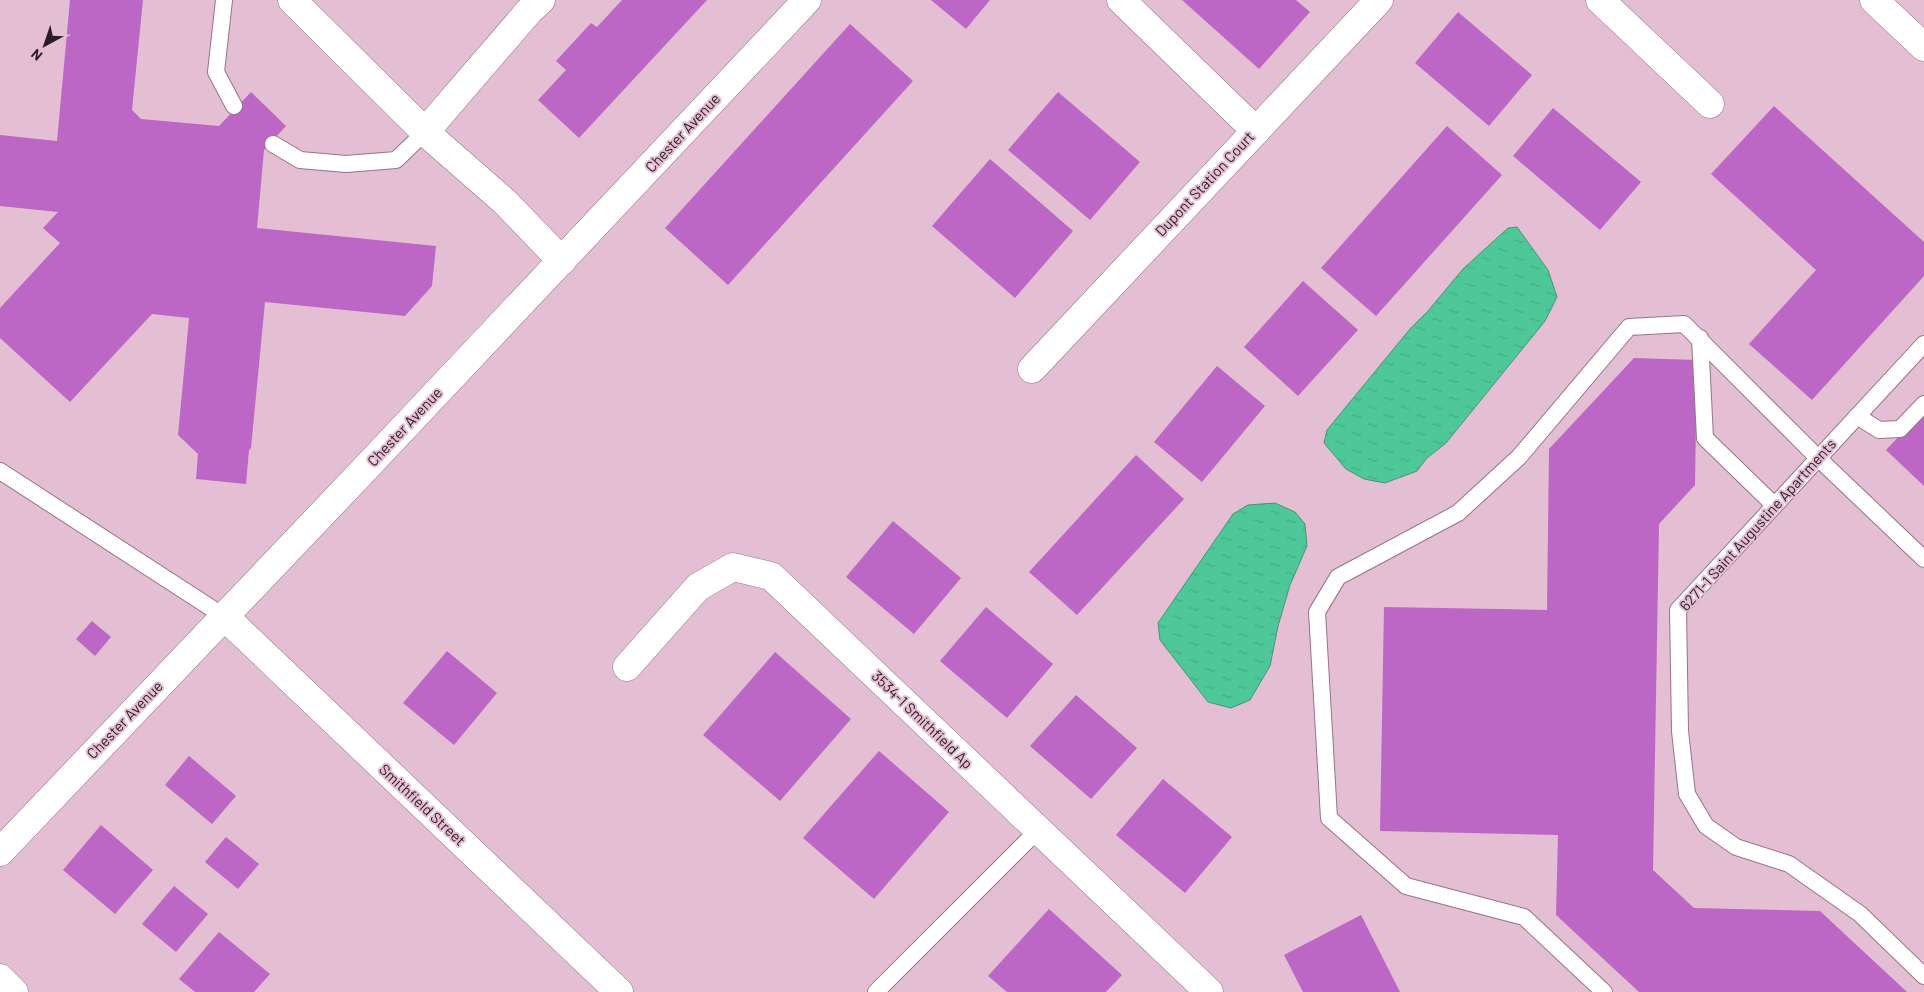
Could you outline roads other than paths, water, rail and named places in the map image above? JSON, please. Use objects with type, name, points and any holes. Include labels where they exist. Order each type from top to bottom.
[{"type":"street","points":[[292,0],[425,132],[504,200],[562,261]]},
{"type":"street","points":[[425,132],[541,0]]},
{"type":"street","name":"Chester Avenue","points":[[0,852],[225,617],[807,0]]},
{"type":"street","points":[[1121,0],[1256,130]]},
{"type":"street","name":"Dupont Station Court","points":[[1032,369],[1379,0]]},
{"type":"street","points":[[1600,0],[1710,104]]},
{"type":"street","points":[[1874,0],[1924,47]]},
{"type":"street","name":"3534-1 Smithfield Ap","points":[[627,667],[698,586],[733,568],[771,576],[1209,992]]},
{"type":"street","name":"Smithfield Street","points":[[225,617],[619,992]]},
{"type":"street","points":[[0,978],[14,992]]},
{"type":"lane","points":[[224,0],[216,72],[234,106]]},
{"type":"lane","points":[[273,144],[300,160],[346,164],[396,160],[425,132]]},
{"type":"lane","points":[[1604,992],[1524,917],[1406,886],[1329,818],[1318,612],[1338,577],[1458,513],[1519,457],[1629,327],[1684,324],[1818,458],[1924,559]]},
{"type":"lane","points":[[1700,338],[1705,438],[1774,505]]},
{"type":"lane","name":"6271-1 Saint Augustine Apartments","points":[[1924,344],[1678,610],[1680,731],[1687,794],[1706,826],[1736,847],[1789,864],[1860,914],[1924,976]]},
{"type":"lane","points":[[1857,416],[1879,430],[1900,429],[1924,404]]},
{"type":"lane","points":[[0,471],[225,617]]},
{"type":"lane","points":[[876,992],[1038,830]]},
{"type":"water","points":[[1517,227],[1548,270],[1557,297],[1545,321],[1446,443],[1427,458],[1417,471],[1385,483],[1364,479],[1346,469],[1324,443],[1327,430],[1410,329],[1428,311],[1463,269],[1508,228]]},
{"type":"water","points":[[1275,503],[1295,512],[1305,524],[1307,546],[1290,585],[1278,626],[1270,666],[1250,700],[1231,708],[1208,702],[1160,640],[1158,623],[1233,514],[1248,505]]}]
